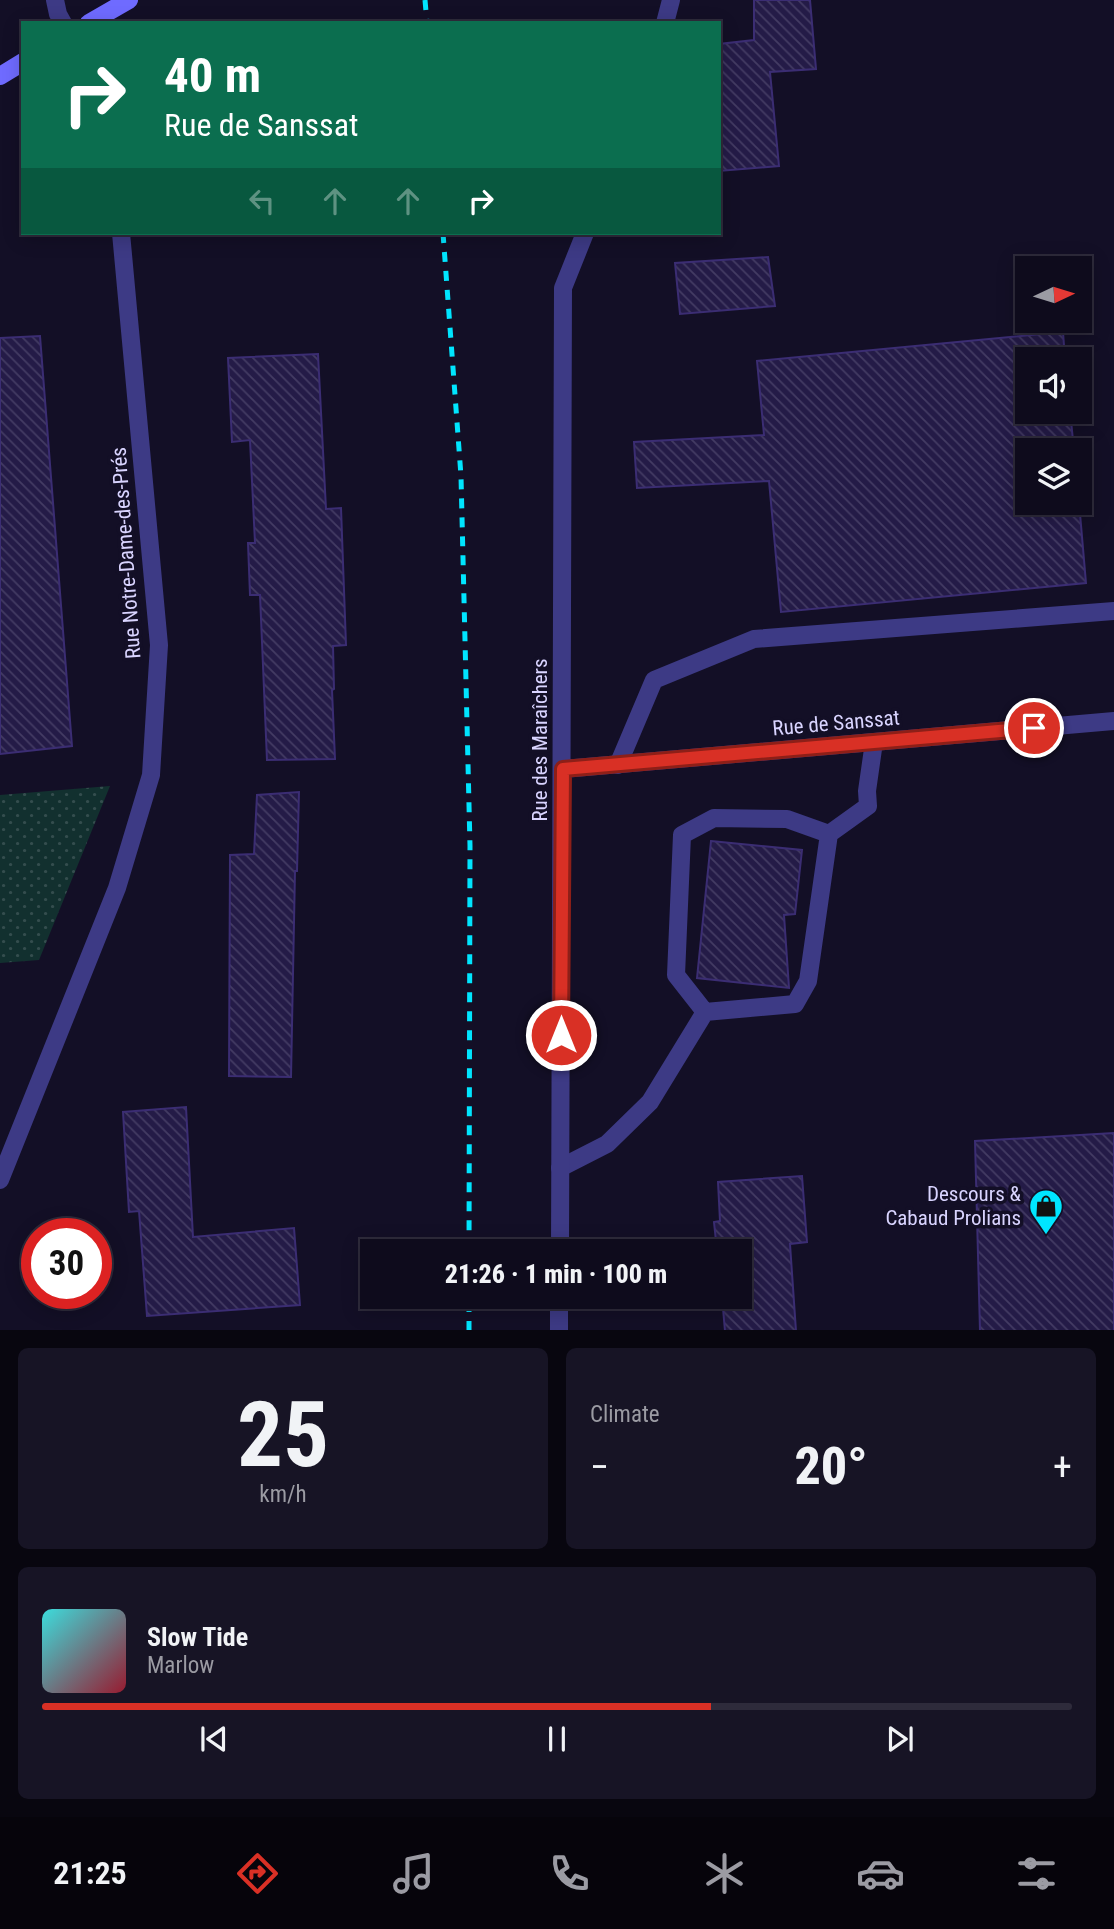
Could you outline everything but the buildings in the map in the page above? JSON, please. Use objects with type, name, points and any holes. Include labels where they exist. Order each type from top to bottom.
[{"type":"main road","points":[[92,21],[129,0]]},
{"type":"main road","points":[[0,76],[21,63]]},
{"type":"street","points":[[55,0],[62,21]]},
{"type":"street","points":[[666,21],[671,0]]},
{"type":"street","name":"Rue Notre-Dame-des-Prés","points":[[0,1180],[117,888],[151,775],[159,645],[121,235]]},
{"type":"street","name":"Rue des Maraîchers","points":[[560,1239],[563,288],[584,235]]},
{"type":"street","points":[[618,765],[654,680],[754,639],[1114,611]]},
{"type":"street","name":"Rue de Sanssat","points":[[563,769],[1114,721]]},
{"type":"street","points":[[705,1012],[796,1004],[808,981],[829,834],[868,806],[867,791],[874,742]]},
{"type":"street","points":[[705,1012],[676,975],[682,835],[714,818],[787,819],[829,834]]},
{"type":"street","points":[[560,1168],[607,1144],[650,1102],[705,1012]]},
{"type":"street","points":[[559,1309],[559,1330]]},
{"type":"green space","points":[[110,786],[39,960],[0,963],[0,795]]},
{"type":"railway","points":[[425,0],[427,21]]},
{"type":"railway","points":[[443,235],[461,476],[470,846],[469,1239]]},
{"type":"railway","points":[[469,1309],[469,1330]]},
{"type":"place","name":"Descours & Cabaud Prolians","points":[[1046,1236]]},
{"type":"route","points":[[561,1035],[563,769],[1034,728]]}]
